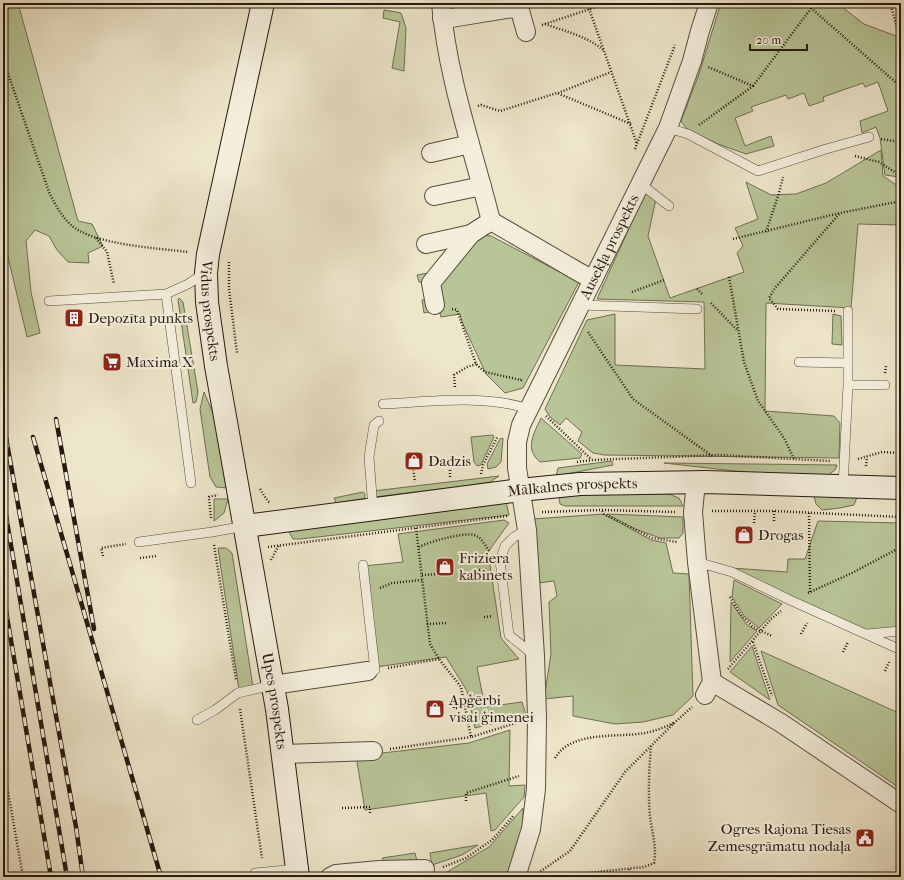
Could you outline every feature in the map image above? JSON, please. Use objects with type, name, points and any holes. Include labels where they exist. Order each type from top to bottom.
[{"type":"main road","name":"Vidus prospekts","points":[[246,526],[213,345],[207,302],[207,263],[263,3]]},
{"type":"main road","name":"Mālkalnes prospekts","points":[[246,526],[520,490],[580,484],[696,482],[901,488]]},
{"type":"main road","name":"Upes prospekts","points":[[246,526],[284,754],[298,873]]},
{"type":"street","name":"Ausekļa prospekts","points":[[516,877],[530,830],[536,789],[537,717],[535,656],[527,530],[517,468],[518,442],[521,425],[535,410],[580,305],[594,280],[668,128],[692,61],[709,3]]},
{"type":"street","points":[[442,10],[445,19],[519,7],[531,29]]},
{"type":"street","points":[[442,10],[454,80],[491,221],[594,280]]},
{"type":"street","points":[[432,153],[470,144]]},
{"type":"street","points":[[434,196],[482,186]]},
{"type":"street","points":[[435,305],[432,283],[471,234],[491,221]]},
{"type":"street","points":[[426,244],[471,234]]},
{"type":"street","points":[[696,482],[687,512],[697,554],[708,689],[781,723],[901,804]]},
{"type":"street","points":[[273,685],[371,671]]},
{"type":"street","points":[[284,754],[373,751]]},
{"type":"street","points":[[330,877],[336,874],[379,870],[425,869]]},
{"type":"lane","points":[[668,128],[688,134],[758,172],[826,149],[869,137]]},
{"type":"lane","points":[[640,184],[669,206]]},
{"type":"lane","points":[[49,301],[166,294],[188,284],[207,263]]},
{"type":"lane","points":[[166,294],[192,483]]},
{"type":"lane","points":[[580,305],[697,309]]},
{"type":"lane","points":[[843,487],[848,385],[848,311]]},
{"type":"lane","points":[[799,362],[848,363]]},
{"type":"lane","points":[[848,385],[885,385]]},
{"type":"lane","points":[[383,404],[480,400],[513,404],[535,410]]},
{"type":"lane","points":[[373,509],[369,457],[374,425],[379,421]]},
{"type":"lane","points":[[139,542],[246,526]]},
{"type":"lane","points":[[527,530],[504,546],[500,561],[510,635],[535,656]]},
{"type":"lane","points":[[697,554],[792,601],[901,650]]},
{"type":"lane","points":[[363,565],[371,671]]},
{"type":"lane","points":[[866,634],[901,631]]},
{"type":"lane","points":[[197,720],[238,694],[273,685]]},
{"type":"lane","points":[[255,873],[298,873]]},
{"type":"path","points":[[586,3],[637,144]]},
{"type":"path","points":[[531,29],[608,3]]},
{"type":"path","points":[[688,134],[753,86],[815,3]]},
{"type":"path","points":[[890,3],[899,35],[901,175]]},
{"type":"path","points":[[811,8],[900,86]]},
{"type":"path","points":[[544,24],[596,44],[604,51]]},
{"type":"path","points":[[634,150],[677,40]]},
{"type":"path","points":[[3,59],[49,192],[56,206],[71,225],[81,232],[96,238],[207,263]]},
{"type":"path","points":[[692,61],[753,86]]},
{"type":"path","points":[[462,110],[481,105],[500,111],[557,93],[611,72]]},
{"type":"path","points":[[557,93],[631,124]]},
{"type":"path","points":[[826,149],[879,162],[901,175]]},
{"type":"path","points":[[766,232],[779,194],[785,162]]},
{"type":"path","points":[[733,239],[840,213],[901,201]]},
{"type":"path","points":[[840,213],[775,288],[769,298],[778,309],[848,311]]},
{"type":"path","points":[[96,238],[107,252],[117,297]]},
{"type":"path","points":[[229,258],[229,288],[237,354]]},
{"type":"path","points":[[729,277],[744,362],[758,402],[784,438],[795,459]]},
{"type":"path","points":[[697,289],[738,331]]},
{"type":"path","points":[[435,305],[458,310],[476,364],[485,372],[521,380],[525,374]]},
{"type":"path","points":[[586,328],[633,399],[712,456]]},
{"type":"path","points":[[456,401],[454,375],[467,367],[476,364]]},
{"type":"path","points":[[535,410],[592,460]]},
{"type":"path","points":[[501,432],[483,465],[481,474],[517,468]]},
{"type":"path","points":[[571,463],[592,460],[712,456],[845,462],[882,452],[901,453]]},
{"type":"path","points":[[450,462],[450,477]]},
{"type":"path","points":[[414,467],[415,482]]},
{"type":"path","points":[[443,478],[458,476]]},
{"type":"path","points":[[408,483],[422,481]]},
{"type":"path","points":[[260,488],[269,502],[275,502]]},
{"type":"path","points":[[214,545],[209,497],[224,493]]},
{"type":"path","points":[[602,510],[604,514],[652,538],[697,554]]},
{"type":"path","points":[[555,511],[774,511],[901,517]]},
{"type":"path","points":[[754,523],[755,511]]},
{"type":"path","points":[[774,511],[774,523]]},
{"type":"path","points":[[809,513],[810,592]]},
{"type":"path","points":[[280,546],[512,516]]},
{"type":"path","points":[[416,528],[430,644],[439,660],[461,687],[471,736]]},
{"type":"path","points":[[419,547],[428,542],[473,534],[480,539],[492,554]]},
{"type":"path","points":[[101,548],[103,556]]},
{"type":"path","points":[[422,575],[442,574]]},
{"type":"path","points":[[392,583],[422,580]]},
{"type":"path","points":[[730,597],[752,627],[772,636]]},
{"type":"path","points":[[427,624],[447,623]]},
{"type":"path","points":[[801,634],[804,628]]},
{"type":"path","points":[[753,641],[781,723]]},
{"type":"path","points":[[843,652],[846,647]]},
{"type":"path","points":[[371,671],[439,660]]},
{"type":"path","points":[[533,877],[543,868],[570,851],[625,772],[708,689]]},
{"type":"path","points":[[453,703],[465,704]]},
{"type":"path","points":[[373,751],[471,736],[537,717]]},
{"type":"path","points":[[425,869],[447,866],[466,858],[492,840],[536,789],[559,751],[572,742],[593,738],[645,733],[664,728],[674,723]]},
{"type":"path","points":[[550,877],[644,867],[654,863],[655,854],[650,804],[651,746]]},
{"type":"path","points":[[3,763],[23,877]]},
{"type":"path","points":[[466,801],[466,793],[536,770]]},
{"type":"path","points":[[342,808],[370,807],[370,814]]},
{"type":"path","points":[[629,868],[630,877]]},
{"type":"green space","points":[[3,3],[18,3],[78,221],[92,224],[103,246],[88,253],[89,263],[68,262],[57,250],[49,236],[35,230],[26,241],[31,292],[40,333],[27,337],[3,236]]},
{"type":"green space","points":[[721,3],[837,3],[864,24],[896,36],[901,36],[901,164],[898,164],[899,177],[885,175],[880,138],[876,127],[862,133],[860,121],[888,111],[878,82],[865,87],[863,83],[823,97],[824,101],[809,106],[804,93],[788,99],[786,95],[751,107],[753,111],[735,118],[745,146],[771,136],[774,146],[746,154],[718,144],[687,129],[681,121],[699,74]]},
{"type":"green space","points":[[384,10],[401,13],[406,28],[404,71],[392,68],[400,22],[383,18]]},
{"type":"green space","points":[[881,150],[883,176],[901,188],[901,225],[858,224],[851,308],[766,303],[765,411],[834,416],[840,423],[839,458],[604,455],[593,453],[578,441],[582,432],[566,418],[560,425],[550,417],[545,409],[587,320],[615,314],[615,365],[705,369],[704,302],[597,299],[646,191],[656,199],[648,236],[670,298],[744,272],[737,253],[743,246],[735,228],[758,219],[746,182],[771,195],[796,194],[826,183]]},
{"type":"green space","points":[[482,235],[491,236],[579,282],[523,388],[505,393],[486,374],[462,322],[460,314],[441,317],[439,310],[424,313],[422,300],[428,299],[425,284],[422,285],[421,282],[419,282],[417,275],[428,273]]},
{"type":"green space","points":[[179,298],[183,302],[198,392],[196,402],[193,403],[178,300]]},
{"type":"green space","points":[[833,314],[841,316],[842,345],[832,344]]},
{"type":"green space","points":[[204,392],[215,418],[227,488],[216,487],[210,477],[200,409]]},
{"type":"green space","points":[[541,418],[582,454],[580,458],[540,462],[535,457],[531,446],[533,435]]},
{"type":"green space","points":[[493,435],[494,437],[481,465],[477,466],[474,462],[471,437]]},
{"type":"green space","points":[[503,438],[501,462],[496,467],[488,469],[487,464],[500,439]]},
{"type":"green space","points":[[612,461],[613,465],[556,476],[558,468]]},
{"type":"green space","points":[[664,463],[837,465],[835,470],[828,475],[761,474]]},
{"type":"green space","points":[[499,476],[490,482],[374,497],[373,491]]},
{"type":"green space","points":[[363,492],[365,494],[365,498],[361,499],[336,503],[334,498]]},
{"type":"green space","points":[[587,493],[669,494],[679,498],[683,506],[565,506],[560,504],[559,498]]},
{"type":"green space","points":[[814,496],[857,497],[854,505],[822,510],[816,504]]},
{"type":"green space","points":[[214,499],[228,499],[224,513],[214,521]]},
{"type":"green space","points":[[506,501],[509,515],[300,539],[293,539],[288,530]]},
{"type":"green space","points":[[604,514],[651,540],[666,543],[673,573],[689,574],[693,696],[673,715],[643,722],[615,724],[573,716],[573,696],[544,699],[551,654],[549,602],[557,596],[554,581],[538,583],[532,519]]},
{"type":"green space","points":[[607,514],[683,517],[683,533],[679,538],[660,538],[635,529]]},
{"type":"green space","points":[[504,520],[509,523],[488,552],[501,638],[519,659],[477,667],[485,707],[522,702],[526,715],[475,728],[467,691],[446,657],[376,667],[364,566],[403,562],[398,534]]},
{"type":"green space","points":[[818,521],[901,523],[901,627],[864,631],[732,568],[787,572],[788,559],[805,559]]},
{"type":"green space","points":[[218,548],[226,548],[232,553],[253,687],[239,690]]},
{"type":"green space","points":[[734,580],[782,604],[759,628],[744,616],[732,597]]},
{"type":"green space","points":[[731,602],[747,625],[757,631],[730,662]]},
{"type":"green space","points":[[752,646],[770,700],[730,672]]},
{"type":"green space","points":[[761,651],[901,714],[901,789],[778,705]]},
{"type":"green space","points":[[510,730],[509,786],[525,785],[524,797],[495,830],[491,831],[486,793],[365,810],[356,756],[469,743]]},
{"type":"green space","points":[[523,808],[523,829],[506,877],[445,877],[447,872],[489,847]]},
{"type":"green space","points":[[478,845],[462,855],[432,865],[430,853]]},
{"type":"green space","points":[[415,853],[418,865],[386,864],[382,858]]},
{"type":"railway","points":[[56,419],[94,629]]},
{"type":"railway","points":[[3,421],[76,827],[83,877]]},
{"type":"railway","points":[[33,437],[161,877]]},
{"type":"railway","points":[[3,498],[67,877]]},
{"type":"railway","points":[[3,593],[51,877]]},
{"type":"place","name":"Depozīta punkts","points":[[74,318]]},
{"type":"place","name":"Maxima X","points":[[112,362]]},
{"type":"place","name":"Dadzis","points":[[414,461]]},
{"type":"place","name":"Drogas","points":[[744,535]]},
{"type":"place","name":"Friziera kabinets","points":[[445,567]]},
{"type":"place","name":"Apģērbi visai ģimenei","points":[[435,709]]},
{"type":"place","name":"Ogres Rajona Tiesas Zemesgrāmatu nodaļa","points":[[865,838]]}]
